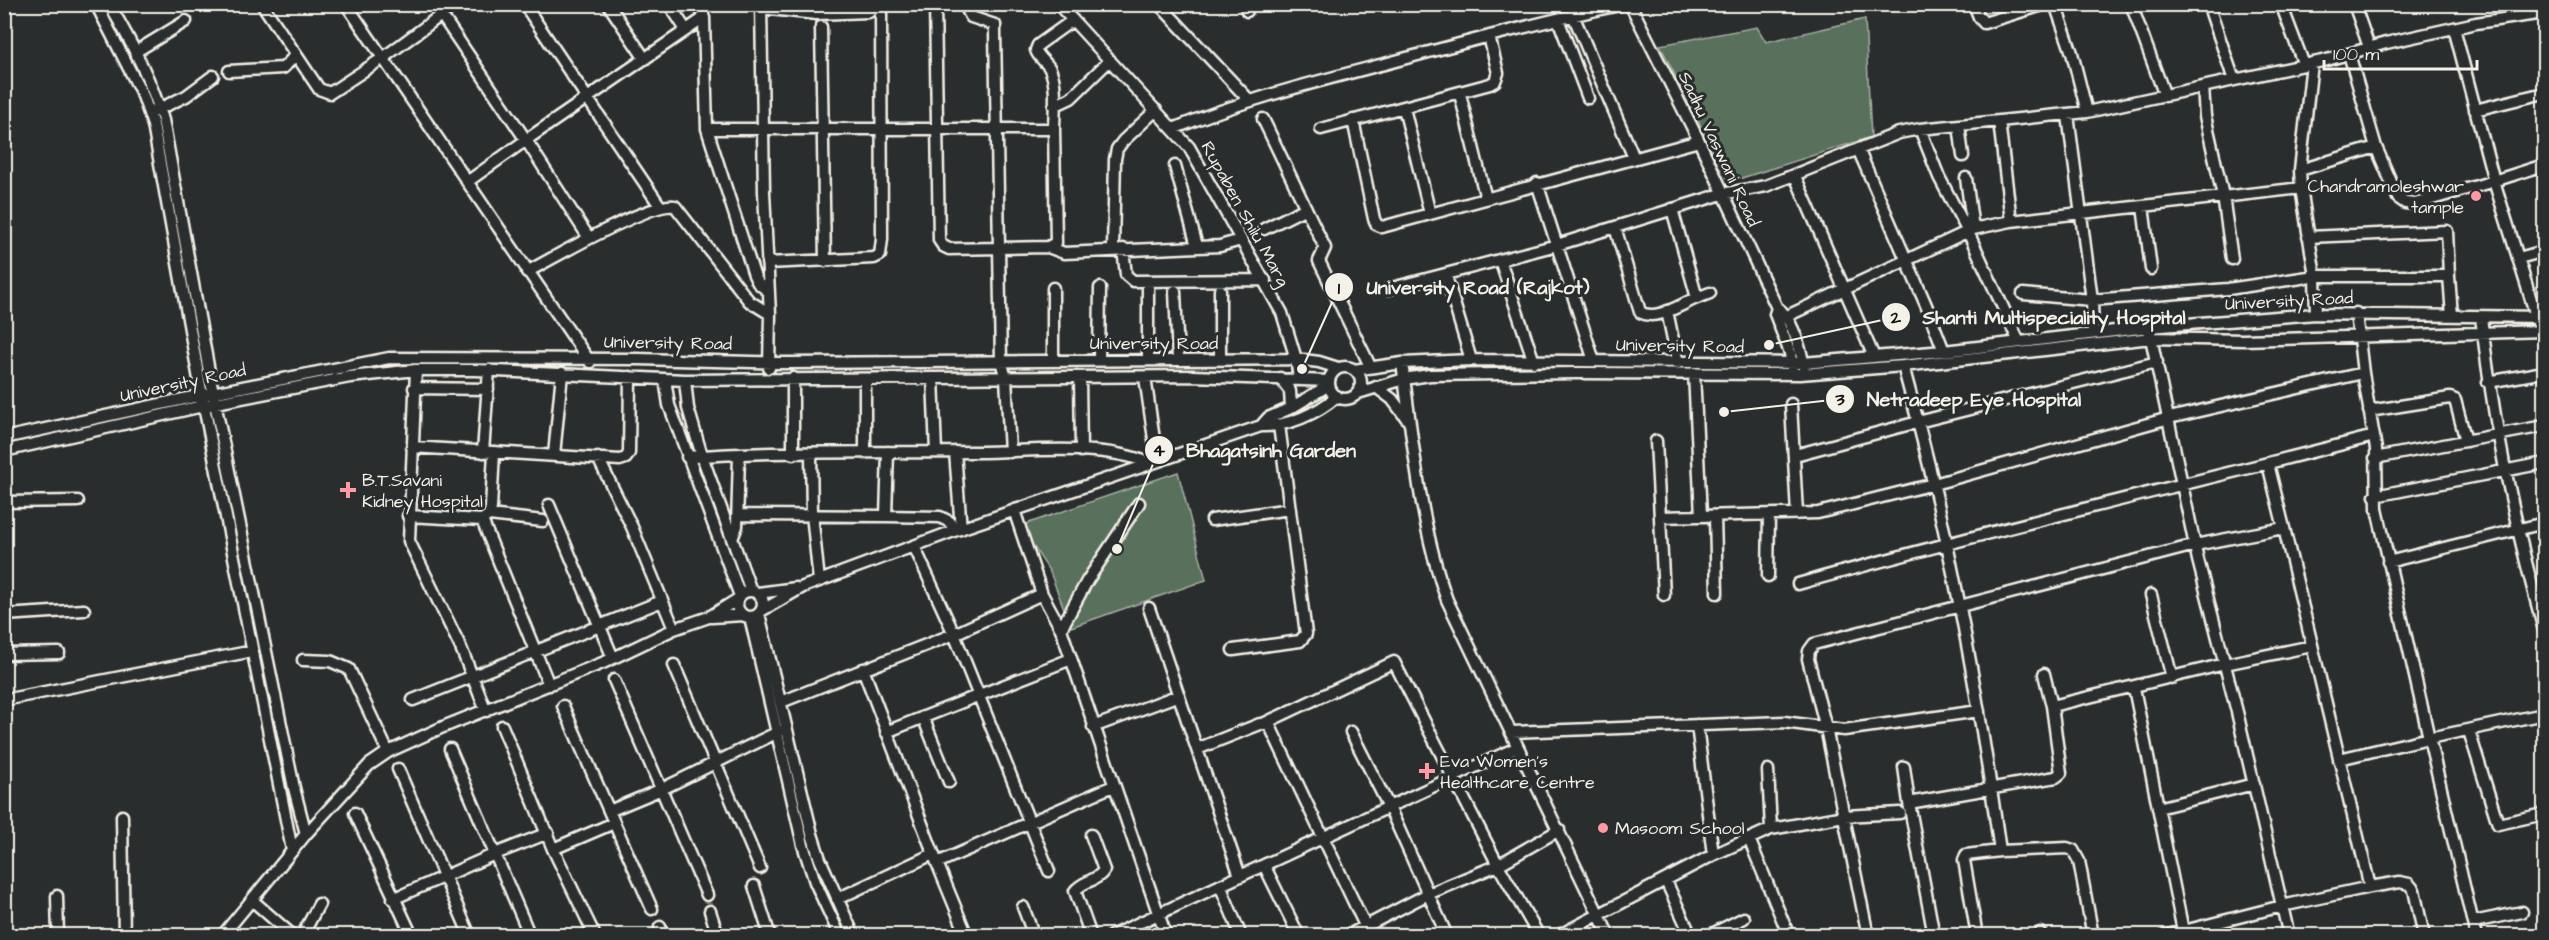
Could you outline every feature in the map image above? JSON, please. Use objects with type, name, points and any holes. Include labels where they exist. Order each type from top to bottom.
[{"type":"street","points":[[96,4],[155,111],[203,401],[292,850]]},
{"type":"street","points":[[109,4],[135,52],[177,188],[215,398],[294,788],[306,834]]},
{"type":"street","points":[[262,4],[319,89],[330,93],[383,58],[456,4]]},
{"type":"street","points":[[346,4],[597,375]]},
{"type":"street","points":[[434,4],[526,140],[588,238]]},
{"type":"street","points":[[524,4],[660,206]]},
{"type":"street","points":[[608,4],[645,59]]},
{"type":"street","points":[[669,4],[686,30]]},
{"type":"street","points":[[700,4],[704,18],[707,129],[754,275],[758,283],[768,291]]},
{"type":"street","points":[[935,4],[939,131],[939,240],[943,246],[949,249],[1048,247],[1064,253],[1220,246],[1241,240]]},
{"type":"street","points":[[964,4],[971,17],[994,25],[1001,361],[1006,378],[1010,452]]},
{"type":"street","name":"Rupaben Shilu Marg","points":[[1058,4],[1189,147],[1282,314],[1296,359],[1299,378]]},
{"type":"street","points":[[1159,4],[1250,101]]},
{"type":"street","points":[[1173,129],[1250,101],[1490,36],[1624,4]]},
{"type":"street","name":"Sadhu Vaswani Road","points":[[1630,4],[1699,141],[1777,308]]},
{"type":"street","points":[[1974,4],[1979,18],[1984,22],[2046,4]]},
{"type":"street","points":[[2055,4],[2072,53],[2087,112]]},
{"type":"street","points":[[2131,4],[2165,96]]},
{"type":"street","points":[[2208,4],[2234,80]]},
{"type":"street","points":[[2281,4],[2308,64],[2300,170],[2315,276],[2316,314]]},
{"type":"street","points":[[2354,4],[2369,47]]},
{"type":"street","points":[[767,263],[874,258],[880,255],[882,238],[879,8],[869,12],[816,14],[761,6],[767,263],[770,314],[769,378]]},
{"type":"street","points":[[1388,289],[1446,276],[1557,245],[1722,194],[1766,186],[1899,133],[2087,112],[2540,10]]},
{"type":"street","points":[[1574,15],[1634,158]]},
{"type":"street","points":[[466,182],[704,18]]},
{"type":"street","points":[[1558,19],[1588,98]]},
{"type":"street","points":[[1048,247],[1056,243],[1057,238],[1054,106],[1050,68],[1036,50],[1038,45],[1073,20]]},
{"type":"street","points":[[135,52],[186,21]]},
{"type":"street","points":[[821,27],[825,261]]},
{"type":"street","points":[[2454,28],[2494,181],[2518,258],[2541,317],[2542,331]]},
{"type":"street","points":[[1321,129],[1460,94],[1490,84],[1497,78],[1490,36]]},
{"type":"street","points":[[2349,54],[2376,147],[2398,198],[2405,203],[2415,204],[2544,165]]},
{"type":"street","points":[[230,71],[284,68],[296,55]]},
{"type":"street","points":[[1054,106],[1071,98],[1110,60]]},
{"type":"street","points":[[155,111],[186,96],[213,76]]},
{"type":"street","points":[[2203,87],[2205,116],[2223,196],[2232,259]]},
{"type":"street","points":[[2475,110],[2544,93]]},
{"type":"street","points":[[1460,94],[1486,199]]},
{"type":"street","points":[[1404,108],[1430,214]]},
{"type":"street","points":[[1156,110],[1117,149],[1115,159],[1118,249],[1126,275],[1133,281],[1265,280]]},
{"type":"street","points":[[2068,115],[2079,214],[2092,300],[2093,333]]},
{"type":"street","points":[[1263,119],[1325,248],[1319,261],[1370,366]]},
{"type":"street","points":[[1353,120],[1377,225],[1386,227],[1537,183],[1699,141]]},
{"type":"street","points":[[1999,121],[2011,221]]},
{"type":"street","points":[[1959,125],[1963,156]]},
{"type":"street","points":[[707,129],[880,128],[939,131],[1054,129]]},
{"type":"street","points":[[1920,129],[1939,177],[1970,231],[2019,342]]},
{"type":"street","points":[[2300,170],[2376,147]]},
{"type":"street","points":[[1858,148],[1944,351]]},
{"type":"street","points":[[1175,166],[1197,246]]},
{"type":"street","points":[[1795,176],[1874,357]]},
{"type":"street","points":[[1966,178],[1970,231]]},
{"type":"street","points":[[1537,183],[1594,362]]},
{"type":"street","points":[[1785,317],[1970,231],[2011,221],[2301,188]]},
{"type":"street","points":[[527,272],[588,238],[669,204],[678,208],[749,301],[770,314]]},
{"type":"street","points":[[2143,206],[2151,269]]},
{"type":"street","points":[[1264,229],[1306,208]]},
{"type":"street","points":[[1672,209],[1697,298]]},
{"type":"street","points":[[1615,227],[1640,312],[1646,315],[1667,311],[1710,293]]},
{"type":"street","points":[[2308,237],[2447,231],[2452,316]]},
{"type":"street","points":[[2518,258],[2544,251]]},
{"type":"street","points":[[1500,260],[1534,362]]},
{"type":"street","points":[[1446,276],[1471,360]]},
{"type":"street","points":[[2023,294],[2092,300],[2228,289],[2315,276],[2449,276]]},
{"type":"street","points":[[1053,288],[1053,361]]},
{"type":"street","points":[[1100,288],[1100,360]]},
{"type":"street","points":[[1148,288],[1148,359]]},
{"type":"street","points":[[1220,290],[1220,359]]},
{"type":"street","points":[[1175,291],[1178,359]]},
{"type":"street","points":[[1777,308],[1785,317],[1799,345],[1798,369],[1775,314],[1777,308]]},
{"type":"street","points":[[1667,311],[1678,363]]},
{"type":"street","name":"University Road","points":[[1358,393],[1404,379],[1430,375],[1694,373],[1903,366],[2150,333],[2316,314],[2541,317]]},
{"type":"street","points":[[2356,314],[2374,435],[2375,496],[2388,562],[2476,936]]},
{"type":"street","points":[[2481,317],[2488,382],[2504,469],[2544,630]]},
{"type":"street","name":"University Road","points":[[1354,370],[1402,363],[1471,360],[1678,363],[1798,369],[1874,357],[2093,333],[2150,333],[2243,340],[2542,331]]},
{"type":"street","points":[[2150,333],[2195,545],[2289,936]]},
{"type":"street","name":"University Road","points":[[4,438],[203,401],[389,358],[587,358],[770,362],[1296,359],[1319,362],[1338,368]]},
{"type":"street","points":[[1795,455],[2157,362]]},
{"type":"street","points":[[1402,363],[1436,570],[1447,600],[1560,830],[1609,936]]},
{"type":"street","points":[[1903,366],[1934,484],[1961,607],[2000,851]]},
{"type":"street","points":[[709,617],[753,614],[802,587],[957,530],[1260,426],[1279,425],[1316,411],[1337,396],[1349,398],[1358,393],[1360,378],[1349,367],[1338,368],[1334,371],[1329,383],[1291,408],[1268,418],[1260,426]]},
{"type":"street","points":[[416,370],[408,541],[472,675],[486,711]]},
{"type":"street","name":"University Road","points":[[215,398],[388,371],[416,370],[489,370],[686,380],[1144,377],[1299,378],[1329,383]]},
{"type":"street","points":[[489,370],[488,452],[491,508],[486,518],[549,685]]},
{"type":"street","points":[[2488,382],[2544,372]]},
{"type":"street","points":[[1694,373],[1701,516]]},
{"type":"street","points":[[1660,517],[1818,513],[1934,484],[2169,418],[2363,373]]},
{"type":"street","points":[[554,455],[562,374]]},
{"type":"street","points":[[412,447],[620,460],[626,458],[629,453],[630,376]]},
{"type":"street","points":[[1144,377],[1153,461]]},
{"type":"street","points":[[793,378],[794,454]]},
{"type":"street","points":[[933,378],[936,452]]},
{"type":"street","points":[[1080,378],[1080,451]]},
{"type":"street","points":[[1280,378],[1290,391],[1291,408]]},
{"type":"street","points":[[665,379],[669,405],[739,597],[738,608],[753,614]]},
{"type":"street","points":[[865,379],[865,453]]},
{"type":"street","points":[[686,380],[688,408],[702,456],[754,592],[763,600],[753,614],[776,733],[803,846],[815,882],[840,936]]},
{"type":"street","points":[[1329,383],[1337,396]]},
{"type":"street","points":[[1376,387],[1392,399],[1412,425]]},
{"type":"street","points":[[414,388],[488,389]]},
{"type":"street","points":[[2369,411],[2450,398],[2455,400],[2458,406],[2466,441]]},
{"type":"street","points":[[4,451],[203,401]]},
{"type":"street","points":[[1791,404],[1797,514]]},
{"type":"street","points":[[1233,650],[1300,641],[1306,634],[1279,425]]},
{"type":"street","points":[[2375,458],[2544,426]]},
{"type":"street","points":[[1798,584],[2374,435]]},
{"type":"street","points":[[1656,441],[1664,595]]},
{"type":"street","points":[[687,458],[888,452],[1080,451],[1129,454],[1153,461]]},
{"type":"street","points":[[886,516],[888,452]]},
{"type":"street","points":[[956,452],[957,530]]},
{"type":"street","points":[[811,454],[812,514],[819,581]]},
{"type":"street","points":[[732,539],[737,515],[739,455]]},
{"type":"street","points":[[598,458],[632,527],[674,629]]},
{"type":"street","points":[[2375,496],[2544,462]]},
{"type":"street","points":[[2268,464],[2370,887]]},
{"type":"street","points":[[4,502],[78,501]]},
{"type":"street","points":[[1061,629],[1087,581],[1139,504]]},
{"type":"street","points":[[549,505],[613,658]]},
{"type":"street","points":[[1212,520],[1290,509]]},
{"type":"street","points":[[1014,510],[1042,594],[1061,629],[1166,936]]},
{"type":"street","points":[[737,515],[940,517],[950,522],[957,530]]},
{"type":"street","points":[[1768,576],[1769,515]]},
{"type":"street","points":[[408,516],[543,520]]},
{"type":"street","points":[[1714,516],[1717,593]]},
{"type":"street","points":[[2388,562],[2544,523]]},
{"type":"street","points":[[1868,936],[1826,728],[1808,659],[1809,651],[1814,644],[2195,545],[2284,528]]},
{"type":"street","points":[[914,546],[954,634],[1049,871]]},
{"type":"street","points":[[222,936],[292,850],[360,772],[388,752],[613,658],[674,629],[709,617],[739,597],[754,592],[802,587]]},
{"type":"street","points":[[781,702],[954,634],[1042,594]]},
{"type":"street","points":[[2151,595],[2172,678]]},
{"type":"street","points":[[413,700],[662,601]]},
{"type":"street","points":[[1149,608],[1240,876]]},
{"type":"street","points":[[4,615],[84,610]]},
{"type":"street","points":[[753,614],[781,702],[812,834],[854,936]]},
{"type":"street","points":[[2052,706],[2134,688],[2225,664],[2312,646]]},
{"type":"street","points":[[4,700],[254,651]]},
{"type":"street","points":[[4,654],[60,653]]},
{"type":"street","points":[[886,732],[1071,659]]},
{"type":"street","points":[[303,660],[330,662],[349,669],[388,752]]},
{"type":"street","points":[[1197,749],[1265,723],[1394,662],[1455,777],[1498,865],[1539,936]]},
{"type":"street","points":[[674,665],[760,868]]},
{"type":"street","points":[[862,669],[935,859],[968,936]]},
{"type":"street","points":[[1909,804],[2056,777],[2061,773],[2052,706],[2044,674]]},
{"type":"street","points":[[614,680],[707,895]]},
{"type":"street","points":[[2134,688],[2183,934]]},
{"type":"street","points":[[1093,728],[1179,695]]},
{"type":"street","points":[[563,706],[652,909]]},
{"type":"street","points":[[1512,732],[1784,722],[1826,728],[1866,728],[1979,711]]},
{"type":"street","points":[[2339,759],[2544,714]]},
{"type":"street","points":[[923,717],[949,782]]},
{"type":"street","points":[[1265,723],[1274,730],[1368,931]]},
{"type":"street","points":[[1697,725],[1713,855]]},
{"type":"street","points":[[502,726],[553,849],[595,936]]},
{"type":"street","points":[[609,811],[662,789],[787,729]]},
{"type":"street","points":[[2469,731],[2498,824],[2544,814]]},
{"type":"street","points":[[1351,732],[1389,807],[1447,936]]},
{"type":"street","points":[[1111,936],[1518,747]]},
{"type":"street","points":[[450,749],[530,936]]},
{"type":"street","points":[[1904,767],[1934,936]]},
{"type":"street","points":[[398,769],[470,936]]},
{"type":"street","points":[[1768,770],[1771,829]]},
{"type":"street","points":[[2158,808],[2254,784]]},
{"type":"street","points":[[837,899],[1030,823],[1113,786]]},
{"type":"street","points":[[355,813],[412,936]]},
{"type":"street","points":[[1558,936],[1713,855],[1771,829],[1844,816],[1900,813]]},
{"type":"street","points":[[122,816],[124,936]]},
{"type":"street","points":[[553,849],[614,823]]},
{"type":"street","points":[[1347,936],[1368,931],[1428,894],[1498,865],[1560,830]]},
{"type":"street","points":[[393,899],[548,833]]},
{"type":"street","points":[[1091,835],[1104,870],[1102,874],[1075,891],[1091,936]]},
{"type":"street","points":[[1749,839],[1789,936]]},
{"type":"street","points":[[1977,936],[1964,860],[1966,855],[2067,848],[2073,850],[2079,861],[2093,936]]},
{"type":"street","points":[[1264,865],[1299,936]]},
{"type":"street","points":[[1666,880],[1691,936]]},
{"type":"street","points":[[2164,936],[2183,934],[2282,906],[2400,882],[2409,884],[2414,890],[2424,936]]},
{"type":"street","points":[[1220,885],[1241,936]]},
{"type":"street","points":[[754,886],[770,936]]},
{"type":"street","points":[[57,896],[58,936]]},
{"type":"street","points":[[252,900],[293,936]]},
{"type":"street","points":[[302,936],[319,904]]},
{"type":"street","points":[[1023,907],[1034,936]]},
{"type":"street","points":[[710,911],[718,936]]},
{"type":"street","points":[[2473,922],[2522,912]]},
{"type":"street","points":[[1708,936],[1744,918]]},
{"type":"green space","points":[[1865,19],[1871,137],[1729,182],[1660,45],[1757,27],[1766,42]]},
{"type":"green space","points":[[1178,472],[1206,580],[1071,627],[1050,572],[1020,526]]},
{"type":"place","name":"Chandramoleshwar tample","points":[[2476,196]]},
{"type":"place","name":"Shanti Multispeciality Hospital","points":[[1769,345]]},
{"type":"place","name":"University Road (Rajkot)","points":[[1302,369]]},
{"type":"place","name":"Netradeep Eye Hospital","points":[[1724,412]]},
{"type":"place","name":"B.T.Savani Kidney Hospital","points":[[348,490]]},
{"type":"place","name":"Bhagatsinh Garden","points":[[1117,549]]},
{"type":"place","name":"Eva Women's Healthcare Centre","points":[[1427,771]]},
{"type":"place","name":"Masoom School","points":[[1603,828]]}]
